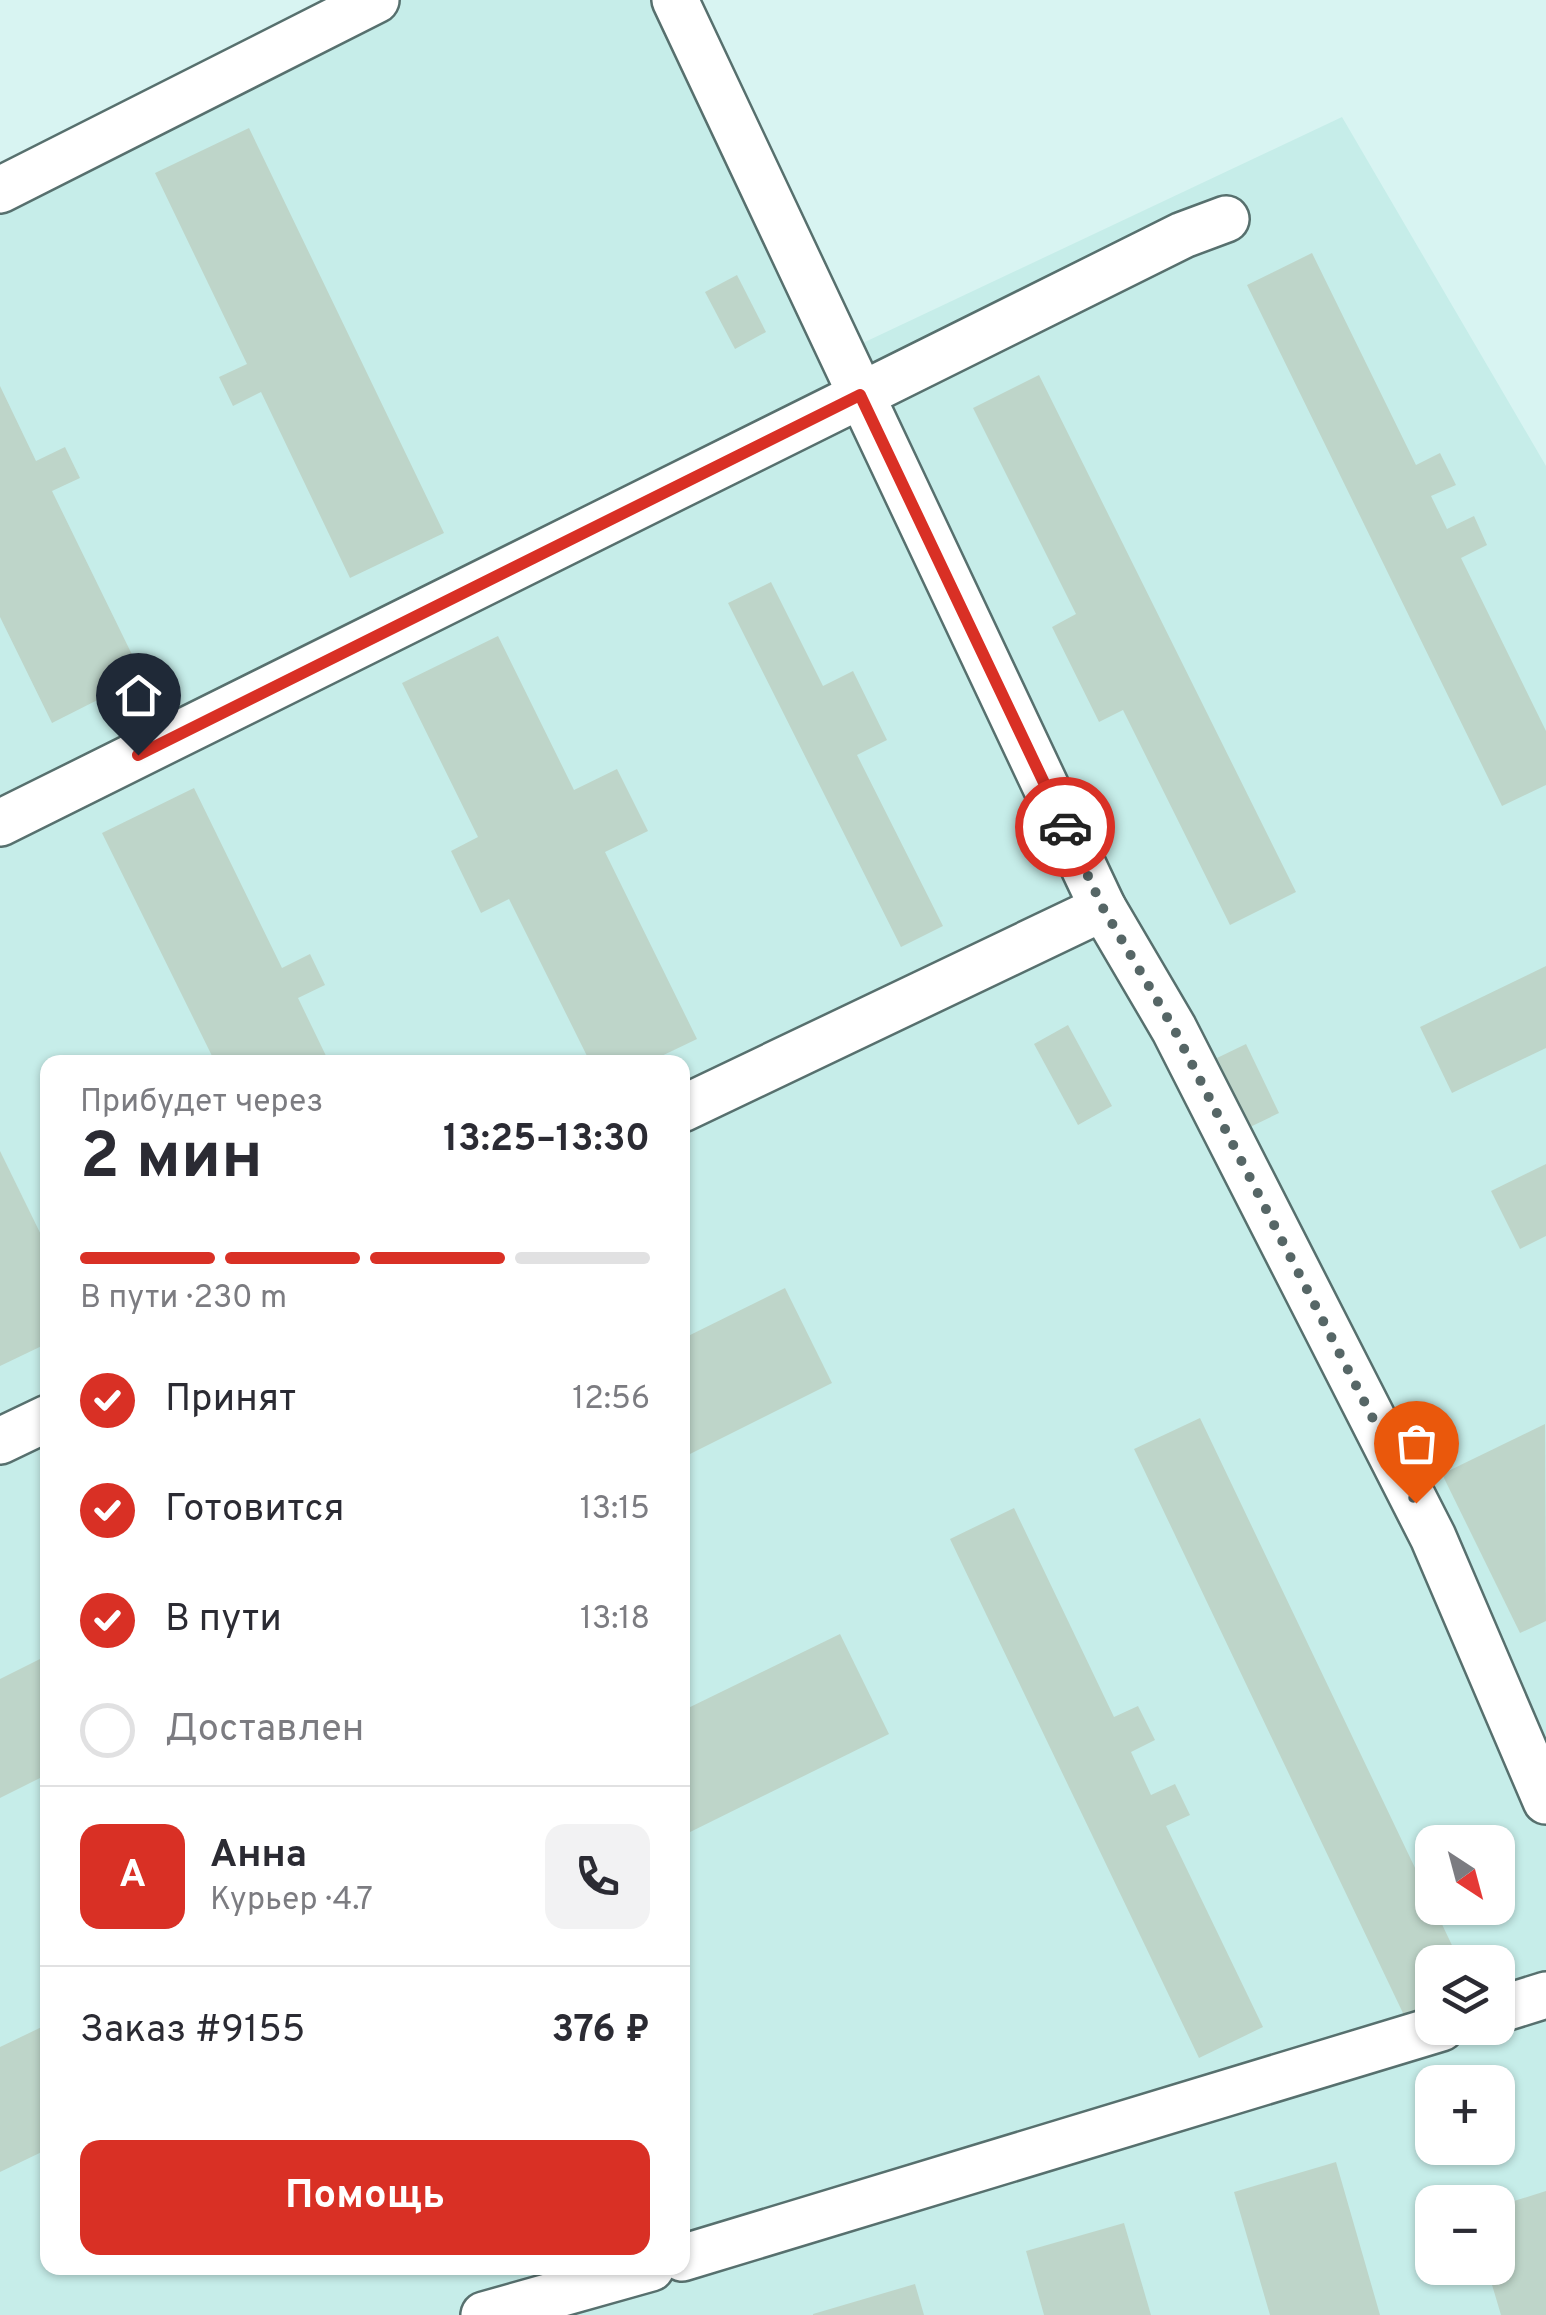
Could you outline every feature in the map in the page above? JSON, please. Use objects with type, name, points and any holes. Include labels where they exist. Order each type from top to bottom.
[{"type":"lane","points":[[0,190],[376,0]]},
{"type":"lane","points":[[675,0],[1103,908],[1174,1029],[1434,1537],[1546,1801]]},
{"type":"lane","points":[[0,824],[1183,235],[1226,218]]},
{"type":"lane","points":[[690,1105],[1103,908]]},
{"type":"lane","points":[[0,1441],[40,1422]]},
{"type":"lane","points":[[1515,2005],[1546,1995]]},
{"type":"lane","points":[[690,2256],[1415,2036]]},
{"type":"lane","points":[[484,2315],[626,2275]]},
{"type":"shaded area","points":[[391,0],[660,0],[831,358],[1342,117],[1546,466],[1546,2315],[0,2315],[0,193]]},
{"type":"building","points":[[249,128],[444,533],[350,578],[261,392],[233,406],[219,377],[247,364],[155,173]]},
{"type":"building","points":[[1312,253],[1416,465],[1440,453],[1456,485],[1431,496],[1447,529],[1474,516],[1487,545],[1461,558],[1546,731],[1546,785],[1502,806],[1247,285]]},
{"type":"building","points":[[737,275],[766,332],[735,349],[705,292]]},
{"type":"building","points":[[1039,375],[1296,892],[1230,925],[1123,710],[1099,722],[1052,627],[1076,614],[973,408]]},
{"type":"building","points":[[0,386],[36,461],[65,447],[80,478],[52,491],[143,677],[52,723],[0,617]]},
{"type":"building","points":[[771,582],[823,686],[853,671],[887,740],[857,755],[943,926],[901,947],[728,603]]},
{"type":"building","points":[[498,636],[574,790],[617,769],[648,831],[605,852],[697,1039],[664,1055],[587,1055],[509,899],[481,913],[451,851],[478,837],[402,683]]},
{"type":"building","points":[[194,788],[282,968],[310,954],[325,985],[298,998],[326,1055],[212,1055],[102,833]]},
{"type":"building","points":[[1546,966],[1546,1048],[1452,1093],[1420,1027]]},
{"type":"building","points":[[1068,1025],[1112,1106],[1078,1125],[1034,1044]]},
{"type":"building","points":[[1246,1044],[1279,1113],[1250,1127],[1217,1058]]},
{"type":"building","points":[[0,1151],[40,1233],[40,1347],[0,1366]]},
{"type":"building","points":[[1546,1164],[1546,1236],[1520,1249],[1491,1191]]},
{"type":"building","points":[[785,1288],[832,1383],[690,1454],[690,1335]]},
{"type":"building","points":[[1200,1418],[1415,1868],[1415,1925],[1442,1925],[1452,1945],[1415,1945],[1415,2031],[1412,2032],[1134,1449]]},
{"type":"building","points":[[1545,1424],[1546,1621],[1520,1633],[1442,1474]]},
{"type":"building","points":[[1014,1508],[1114,1717],[1138,1706],[1155,1740],[1131,1752],[1151,1795],[1175,1784],[1190,1815],[1166,1826],[1263,2027],[1199,2058],[950,1539]]},
{"type":"building","points":[[840,1634],[889,1734],[690,1832],[690,1707]]},
{"type":"building","points":[[40,1659],[40,1778],[0,1798],[0,1679]]},
{"type":"building","points":[[40,2028],[40,2153],[0,2172],[0,2047]]},
{"type":"building","points":[[1336,2162],[1380,2315],[1270,2315],[1234,2192]]},
{"type":"building","points":[[1546,2191],[1546,2315],[1501,2315],[1492,2285],[1515,2285],[1515,2201]]},
{"type":"building","points":[[1124,2223],[1151,2315],[1044,2315],[1026,2251]]},
{"type":"building","points":[[915,2284],[924,2315],[813,2315],[813,2314]]},
{"type":"way so far","points":[[1065,827],[1103,908],[1174,1029],[1416,1503]]},
{"type":"route","points":[[138,755],[860,395],[1065,827]]}]
